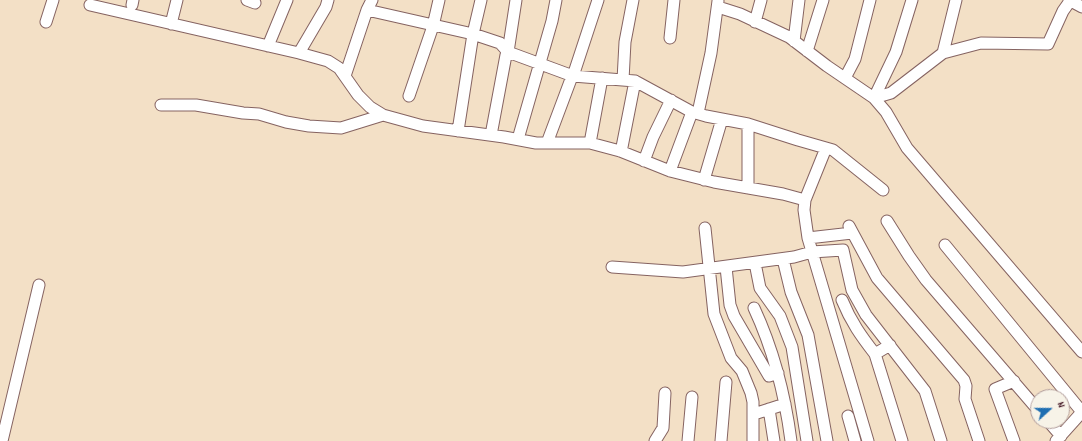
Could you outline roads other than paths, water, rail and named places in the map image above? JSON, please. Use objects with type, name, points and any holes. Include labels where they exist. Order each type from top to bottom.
[{"type":"street","points":[[46,22],[53,0]]},
{"type":"street","points":[[171,24],[177,0]]},
{"type":"street","points":[[268,46],[287,0]]},
{"type":"street","points":[[299,53],[326,8],[328,0]]},
{"type":"street","points":[[345,76],[367,10],[372,0]]},
{"type":"street","points":[[409,96],[434,26],[439,0]]},
{"type":"street","points":[[458,131],[473,34],[481,0]]},
{"type":"street","points":[[491,135],[516,0]]},
{"type":"street","points":[[518,139],[552,21],[556,0]]},
{"type":"street","points":[[547,143],[572,77],[598,0]]},
{"type":"street","points":[[623,80],[625,42],[633,0]]},
{"type":"street","points":[[670,38],[674,0]]},
{"type":"street","points":[[756,22],[762,0]]},
{"type":"street","points":[[794,41],[799,0]]},
{"type":"street","points":[[807,51],[823,0]]},
{"type":"street","points":[[845,78],[855,60],[870,0]]},
{"type":"street","points":[[874,98],[896,52],[912,0]]},
{"type":"street","points":[[943,53],[956,0]]},
{"type":"street","points":[[874,98],[891,93],[943,53],[981,43],[1048,44],[1063,11],[1070,0],[1082,6]]},
{"type":"street","points":[[670,171],[695,113],[711,53],[718,3],[789,37],[874,98],[886,112],[907,148],[1082,352]]},
{"type":"street","points":[[90,6],[299,53],[328,61],[339,68],[358,95],[370,107],[383,116],[423,126],[518,139],[536,143],[590,143],[620,151],[670,171],[704,180],[783,194],[805,200]]},
{"type":"street","points":[[367,10],[473,34],[500,43],[507,54],[539,63],[572,77],[635,81],[695,113],[748,124],[833,150],[883,190]]},
{"type":"street","points":[[590,143],[602,78]]},
{"type":"street","points":[[620,151],[635,81]]},
{"type":"street","points":[[644,161],[653,137],[671,100]]},
{"type":"street","points":[[161,106],[196,105],[243,113],[259,114],[286,122],[309,126],[341,128],[383,116]]},
{"type":"street","points":[[704,180],[722,119]]},
{"type":"street","points":[[748,124],[748,188]]},
{"type":"street","points":[[826,148],[805,200],[804,210],[808,238],[868,441]]},
{"type":"street","points":[[887,221],[926,280],[1030,400]]},
{"type":"street","points":[[705,228],[714,314],[731,358],[742,371],[753,402],[753,441]]},
{"type":"street","points":[[808,238],[850,229],[877,278],[964,380],[966,386],[965,399],[979,441]]},
{"type":"street","points":[[945,245],[1082,412],[1058,439],[1052,429]]},
{"type":"street","points":[[612,267],[683,272],[783,259],[812,252],[843,250],[852,290],[858,302],[925,391],[941,441]]},
{"type":"street","points":[[783,259],[791,292],[808,335],[827,441]]},
{"type":"street","points":[[756,263],[760,288],[780,316],[792,347],[807,441]]},
{"type":"street","points":[[726,267],[730,305],[734,316],[769,376],[778,373]]},
{"type":"street","points":[[2,441],[39,285]]},
{"type":"street","points":[[842,300],[849,318],[859,335],[875,354],[902,441]]},
{"type":"street","points":[[754,308],[766,333],[778,373],[791,441]]},
{"type":"street","points":[[875,354],[890,345]]},
{"type":"street","points":[[1014,381],[995,389],[1014,441]]},
{"type":"street","points":[[721,441],[726,382]]},
{"type":"street","points":[[655,441],[663,428],[665,393]]},
{"type":"street","points":[[688,441],[692,397]]},
{"type":"street","points":[[754,414],[785,404]]},
{"type":"street","points":[[769,409],[774,441]]},
{"type":"street","points":[[848,416],[855,441]]}]
